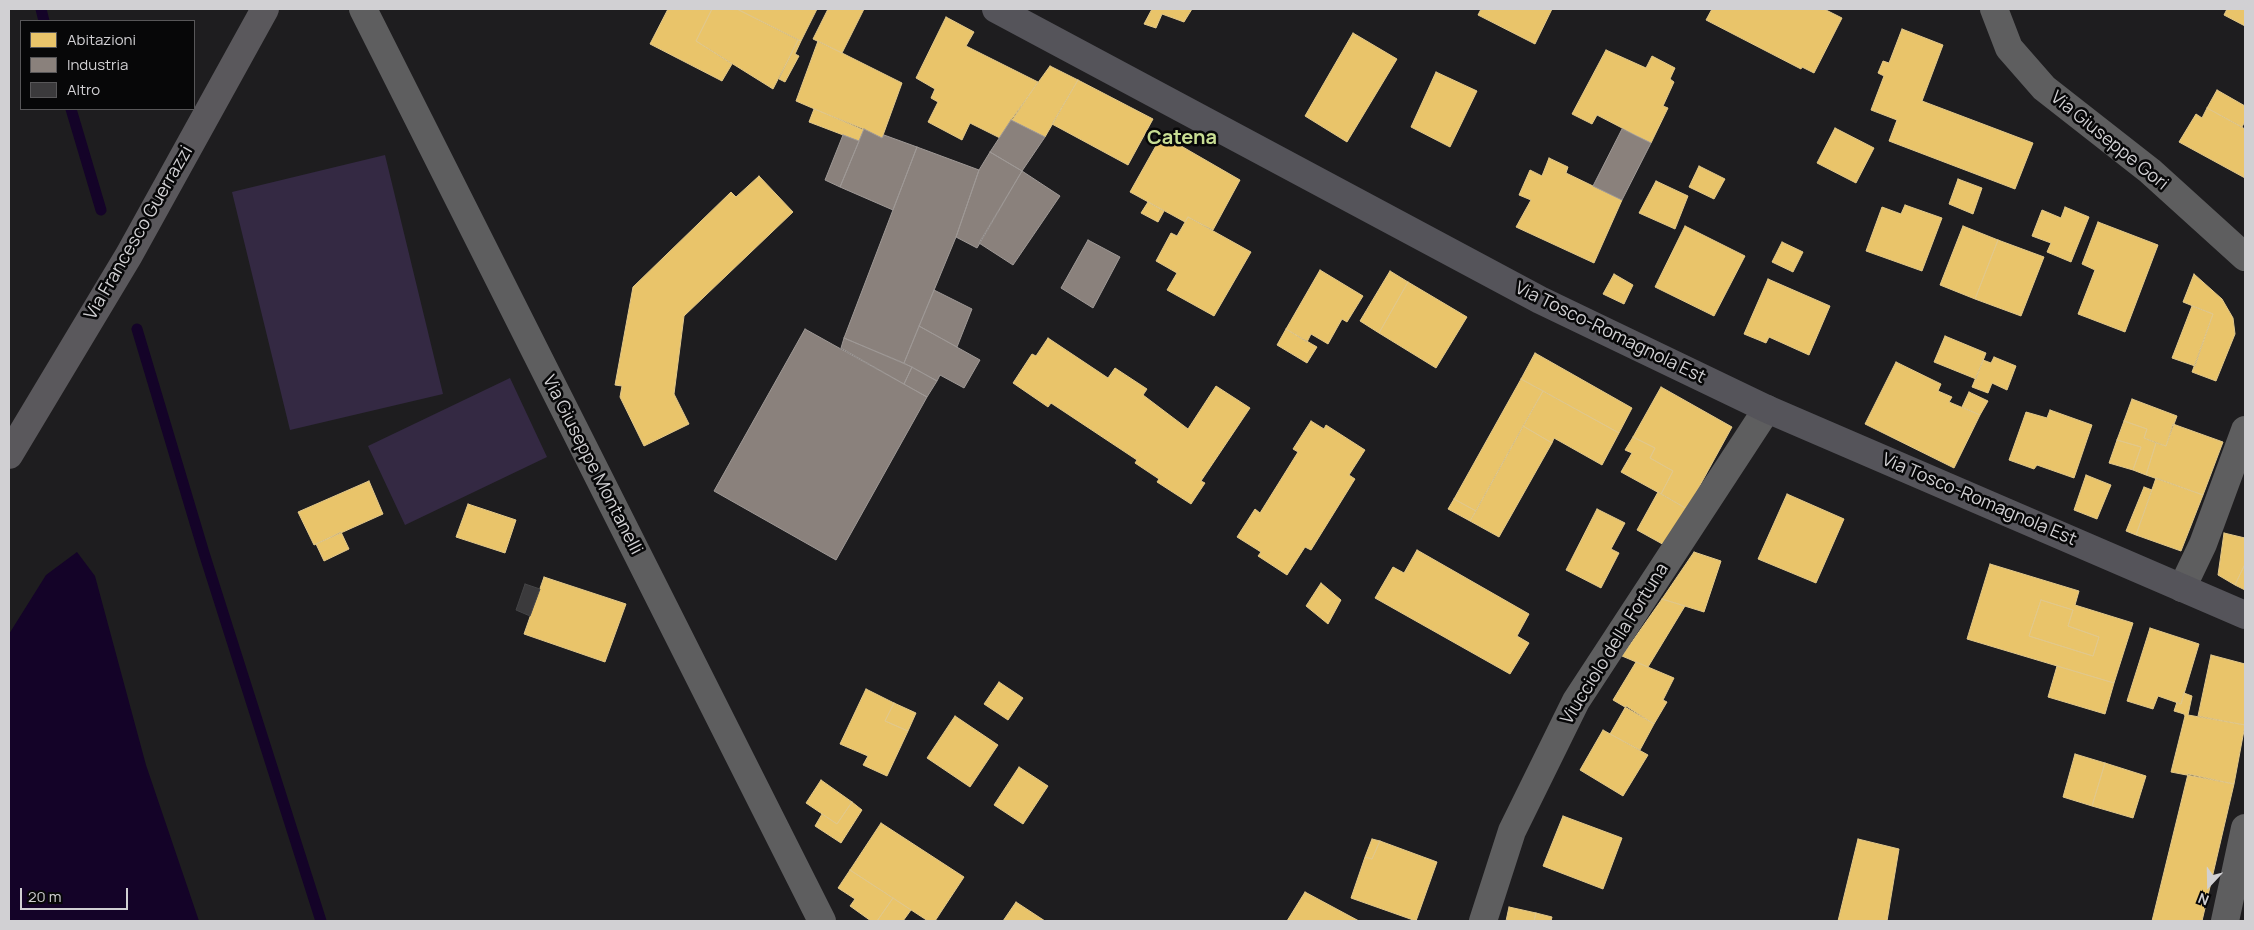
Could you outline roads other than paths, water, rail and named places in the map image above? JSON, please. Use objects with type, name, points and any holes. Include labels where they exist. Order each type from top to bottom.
[{"type":"main road","name":"Via Francesco Guerrazzi","points":[[9,455],[129,255],[265,9]]},
{"type":"main road","name":"Via Tosco-Romagnola Est","points":[[996,9],[1540,300],[1767,409],[2245,615]]},
{"type":"street","name":"Via Giuseppe Montanelli","points":[[363,9],[822,921]]},
{"type":"street","name":"Via Giuseppe Gori","points":[[1994,9],[2009,48],[2044,88],[2150,171],[2245,257]]},
{"type":"street","name":"Viucciolo della Fortuna","points":[[1482,921],[1512,831],[1576,701],[1767,409]]},
{"type":"street","points":[[2182,588],[2203,544],[2245,430]]},
{"type":"street","points":[[2225,921],[2245,828]]},
{"type":"waterway","points":[[41,9],[44,20]]},
{"type":"waterway","points":[[71,110],[101,210]]},
{"type":"waterway","points":[[137,329],[204,553],[321,921]]},
{"type":"district","name":"Catena","points":[[1182,138]]}]
